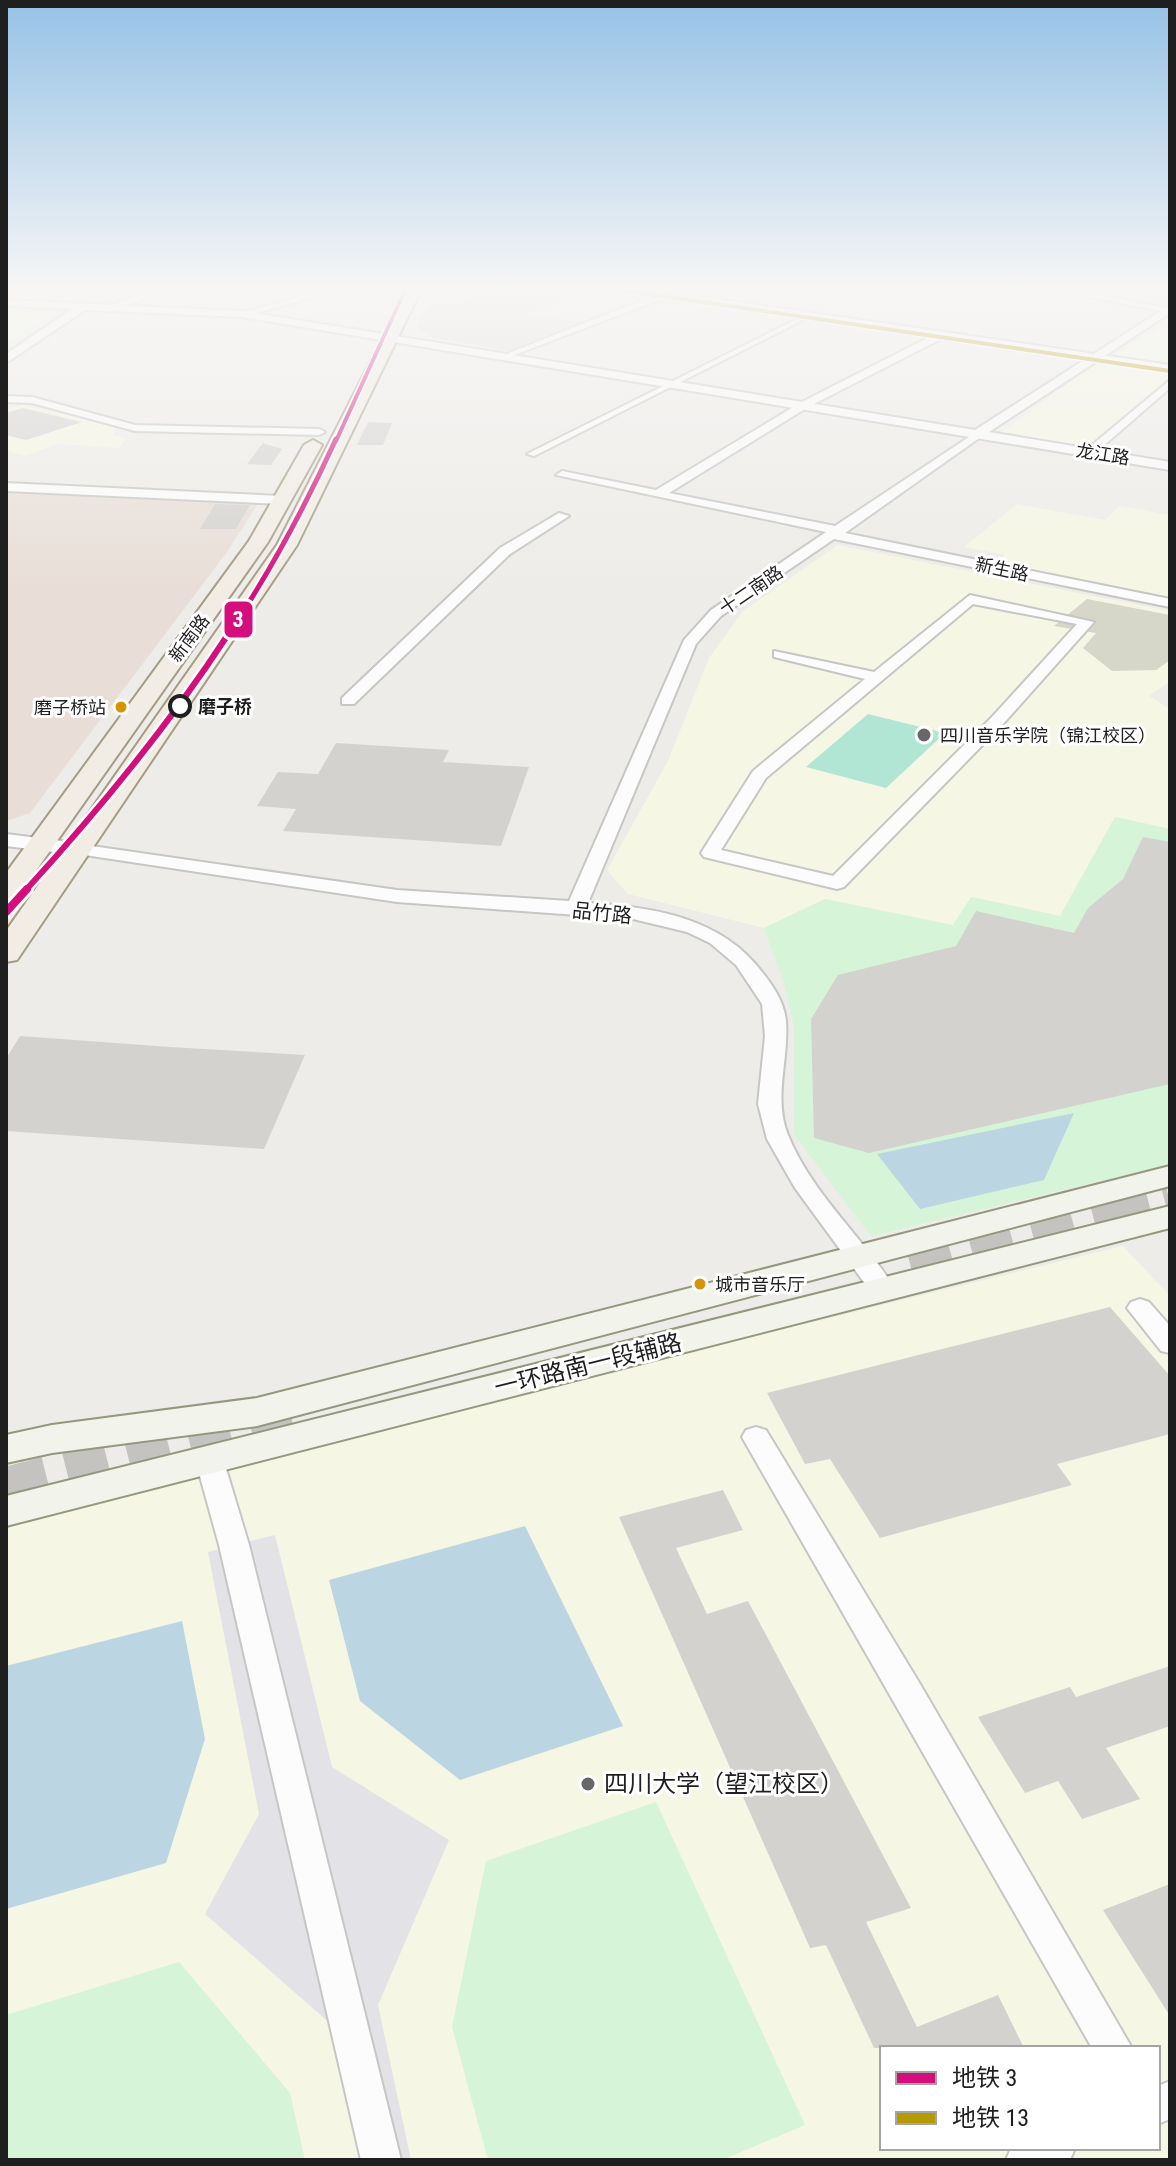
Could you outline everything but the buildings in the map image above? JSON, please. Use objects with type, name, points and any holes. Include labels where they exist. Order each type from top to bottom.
[{"type":"main road","name":"新南路","points":[[6,893],[258,542],[319,432],[348,387]]},
{"type":"main road","name":"新南路","points":[[6,973],[14,943],[287,545],[359,387]]},
{"type":"main road","name":"一环路南一段辅路","points":[[6,1449],[52,1439],[257,1412],[1170,1176]]},
{"type":"main road","name":"一环路南一段辅路","points":[[6,1511],[210,1462],[1170,1217]]},
{"type":"street","points":[[531,454],[664,387]]},
{"type":"street","name":"龙江路","points":[[696,387],[1170,466]]},
{"type":"street","points":[[660,493],[839,387]]},
{"type":"street","points":[[978,434],[1050,387]]},
{"type":"street","points":[[1090,452],[1165,387]]},
{"type":"street","points":[[6,399],[32,400],[135,428],[319,432]]},
{"type":"street","name":"十二南路","points":[[575,910],[689,643],[716,613],[838,533],[978,434]]},
{"type":"street","name":"新生路","points":[[562,475],[660,493],[1052,584],[1170,603]]},
{"type":"street","points":[[6,487],[282,500]]},
{"type":"street","points":[[348,701],[505,551],[563,516]]},
{"type":"street","points":[[970,599],[1031,604],[1087,622],[997,721],[837,883],[710,853],[759,775],[877,677],[970,599]]},
{"type":"street","points":[[779,654],[877,677]]},
{"type":"street","points":[[6,840],[78,849]]},
{"type":"street","name":"品竹路","points":[[78,849],[285,882],[456,902],[620,913],[692,927],[716,937],[743,958],[768,994],[776,1014],[768,1095],[777,1138],[785,1154],[883,1290]]},
{"type":"street","points":[[1140,1308],[1170,1344]]},
{"type":"street","points":[[756,1437],[909,1694],[1112,2046]]},
{"type":"street","points":[[210,1462],[234,1545],[381,2160]]},
{"type":"shaded area","points":[[1063,387],[1158,387],[1085,447],[998,435]]},
{"type":"shaded area","points":[[23,405],[116,427],[113,435],[126,439],[119,448],[57,444],[26,456],[6,451],[6,410]]},
{"type":"shaded area","points":[[6,490],[259,502],[227,552],[30,813],[6,821]]},
{"type":"shaded area","points":[[1017,504],[1105,520],[1119,506],[1170,515],[1170,599],[994,563],[1005,555],[964,547]]},
{"type":"shaded area","name":"四川音乐学院（锦江校区）","points":[[838,545],[1170,611],[1170,681],[1149,696],[1170,709],[1170,829],[1115,817],[1060,916],[972,897],[953,926],[825,899],[764,928],[628,894],[607,870],[668,761],[709,658],[743,611]]},
{"type":"shaded area","points":[[1087,599],[1170,615],[1170,660],[1156,670],[1112,671],[1083,648],[1096,633],[1054,626]]},
{"type":"shaded area","name":"四川大学（望江校区）","points":[[1123,1246],[1170,1296],[1170,2160],[6,2160],[6,1520]]},
{"type":"shaded area","points":[[275,1535],[332,1767],[449,1840],[378,2005],[411,2160],[362,2160],[331,2024],[205,1914],[259,1814],[208,1552]]},
{"type":"green space","points":[[868,714],[945,733],[886,788],[806,767]]},
{"type":"green space","points":[[1115,817],[1170,829],[1170,1164],[871,1236],[794,1134],[794,1027],[784,983],[764,928],[825,899],[953,925],[971,897],[1060,916]]},
{"type":"green space","points":[[656,1802],[805,2125],[722,2160],[488,2160],[452,2027],[486,1861]]},
{"type":"green space","points":[[179,1962],[290,2093],[305,2160],[6,2160],[6,2015]]},
{"type":"water","points":[[1074,1113],[1044,1180],[920,1209],[877,1154]]},
{"type":"water","points":[[525,1526],[623,1726],[460,1780],[360,1701],[329,1580]]},
{"type":"water","points":[[182,1621],[205,1739],[166,1863],[6,1909],[6,1666]]},
{"type":"tunnel","points":[[1118,1216],[1170,1202]]},
{"type":"tunnel","points":[[912,1271],[1125,1214]]},
{"type":"tunnel","points":[[6,1488],[299,1414]]},
{"type":"metro line","name":"3","points":[[6,912],[110,798],[187,697],[264,581],[304,509],[360,387]]},
{"type":"place","name":"磨子桥","points":[[180,706]]},
{"type":"place","name":"磨子桥站","points":[[121,707]]},
{"type":"place","name":"四川音乐学院（锦江校区）","points":[[924,735]]},
{"type":"place","name":"城市音乐厅","points":[[700,1284]]},
{"type":"place","name":"四川大学（望江校区）","points":[[588,1784]]}]
